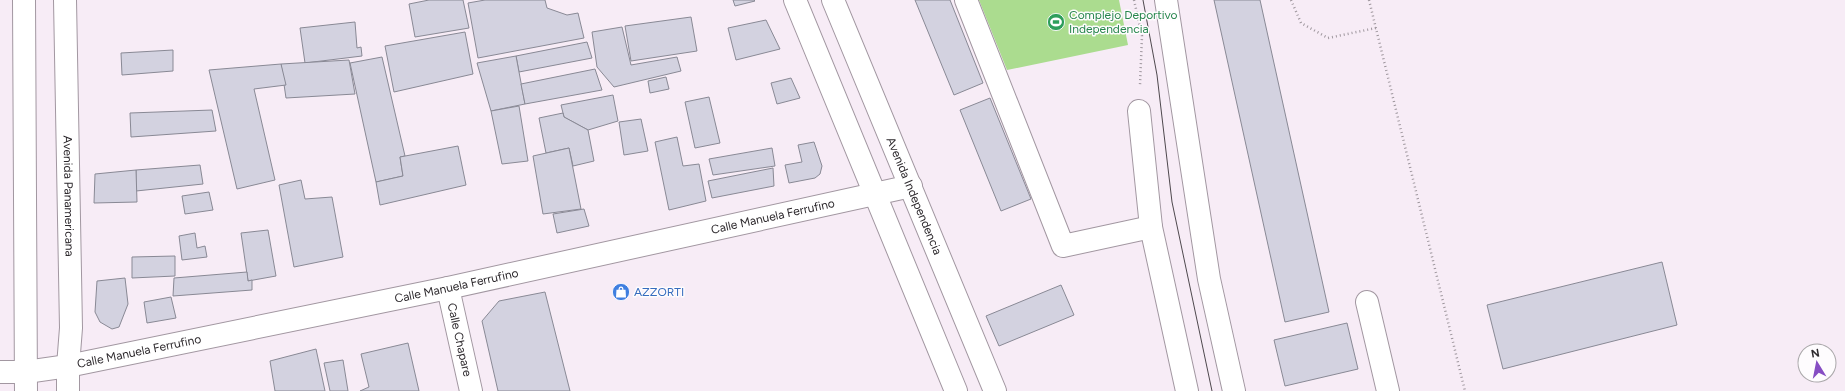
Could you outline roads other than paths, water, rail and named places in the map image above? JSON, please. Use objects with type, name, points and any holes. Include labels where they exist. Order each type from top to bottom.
[{"type":"main road","points":[[24,0],[26,382]]},
{"type":"main road","name":"Avenida Panamericana","points":[[65,0],[71,328],[68,391]]},
{"type":"main road","points":[[795,0],[956,391]]},
{"type":"main road","name":"Avenida Independencia","points":[[833,0],[995,391]]},
{"type":"main road","points":[[966,0],[1063,246],[1151,227]]},
{"type":"main road","points":[[1166,0],[1209,279],[1234,391]]},
{"type":"main road","points":[[1139,111],[1151,227],[1187,391]]},
{"type":"main road","name":"Calle Manuela Ferrufino","points":[[0,372],[26,382],[68,366],[448,288],[911,186]]},
{"type":"main road","name":"Calle Chapare","points":[[448,288],[471,391]]},
{"type":"main road","points":[[1368,302],[1388,391]]},
{"type":"tram line","points":[[1143,0],[1157,75],[1172,202],[1212,391]]},
{"type":"place","name":"Complejo Deportivo Independencia","points":[[1056,22]]},
{"type":"place","name":"AZZORTI","points":[[621,292]]}]
